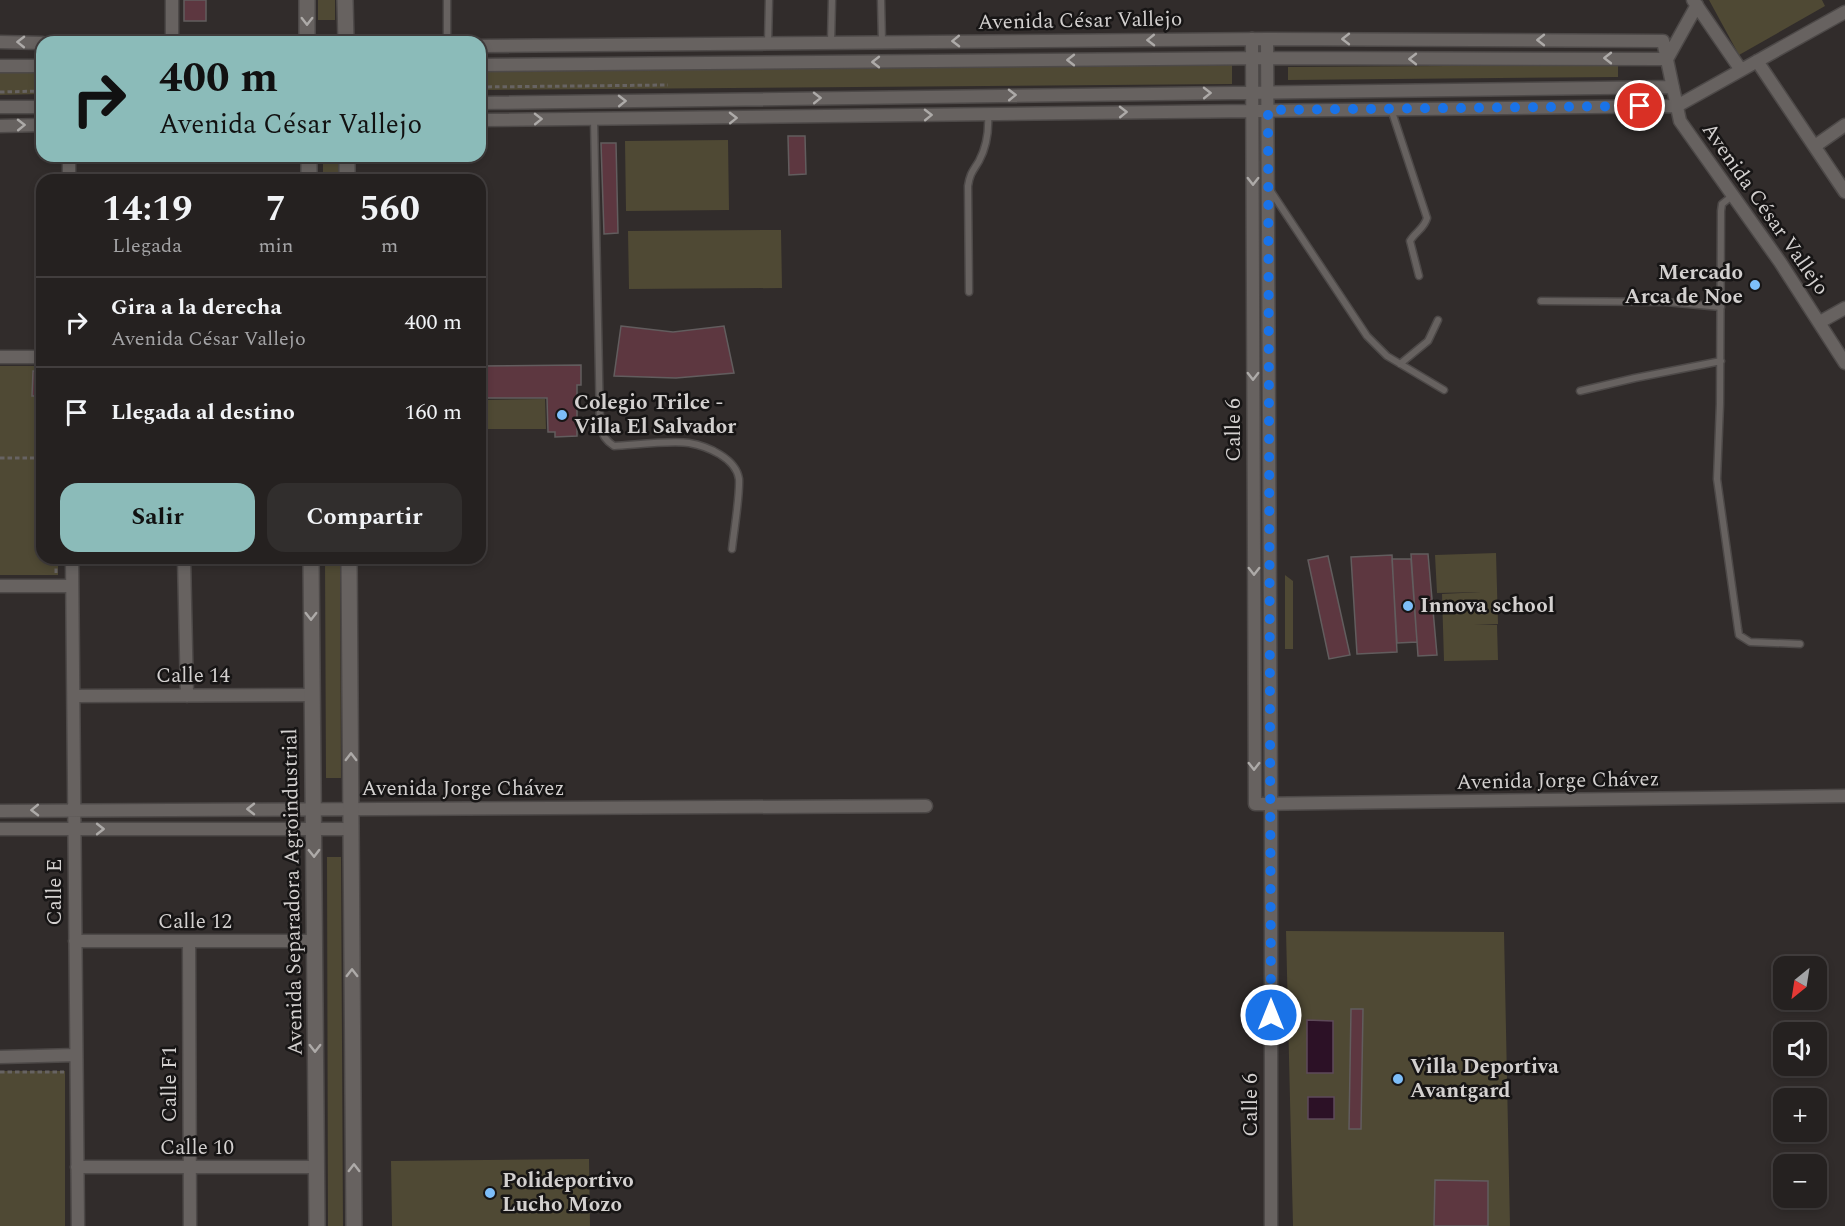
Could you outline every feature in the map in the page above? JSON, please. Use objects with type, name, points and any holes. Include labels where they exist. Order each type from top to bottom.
[{"type":"street","points":[[172,0],[172,36]]},
{"type":"street","points":[[307,0],[307,36]]},
{"type":"street","points":[[345,0],[345,36]]},
{"type":"street","points":[[1667,58],[1695,2],[1741,70]]},
{"type":"street","points":[[486,120],[1677,106],[1845,12]]},
{"type":"street","name":"Avenida César Vallejo","points":[[486,46],[1252,39],[1663,41],[1680,121],[1780,262],[1845,363]]},
{"type":"street","name":"Calle 6","points":[[1252,39],[1254,802],[1257,805],[1271,804]]},
{"type":"street","name":"Calle 6","points":[[1267,39],[1271,1226]]},
{"type":"street","points":[[0,42],[36,43]]},
{"type":"street","name":"Avenida César Vallejo","points":[[486,65],[1268,58],[1667,58]]},
{"type":"street","points":[[1757,61],[1845,192]]},
{"type":"street","points":[[0,66],[36,66]]},
{"type":"street","points":[[486,103],[1673,87]]},
{"type":"street","points":[[0,107],[36,107]]},
{"type":"street","points":[[0,126],[36,125]]},
{"type":"street","points":[[1815,146],[1845,125]]},
{"type":"street","points":[[1252,157],[1268,156]]},
{"type":"street","points":[[1253,212],[1268,212]]},
{"type":"street","points":[[1820,322],[1845,308]]},
{"type":"street","points":[[1253,327],[1269,327]]},
{"type":"street","points":[[0,357],[36,357]]},
{"type":"street","points":[[1254,469],[1270,470]]},
{"type":"street","name":"Calle E","points":[[72,564],[78,1226]]},
{"type":"street","points":[[184,564],[187,696]]},
{"type":"street","name":"Avenida Separadora Agroindustrial","points":[[311,564],[317,1226]]},
{"type":"street","points":[[349,564],[354,1226]]},
{"type":"street","points":[[0,586],[72,586]]},
{"type":"street","name":"Calle 14","points":[[74,696],[312,695]]},
{"type":"street","points":[[1255,696],[1270,697]]},
{"type":"street","name":"Avenida Jorge Chávez","points":[[1271,804],[1845,796]]},
{"type":"street","name":"Avenida Jorge Chávez","points":[[0,811],[926,806]]},
{"type":"street","name":"Avenida Jorge Chávez","points":[[0,829],[351,829]]},
{"type":"street","name":"Calle 12","points":[[75,941],[315,941]]},
{"type":"street","name":"Calle F1","points":[[189,941],[190,1226]]},
{"type":"street","points":[[0,1057],[76,1055]]},
{"type":"street","name":"Calle 10","points":[[77,1167],[316,1167]]},
{"type":"lane","points":[[447,0],[447,36]]},
{"type":"lane","points":[[768,43],[769,0]]},
{"type":"lane","points":[[831,42],[832,0]]},
{"type":"lane","points":[[881,0],[882,42]]},
{"type":"lane","points":[[1391,109],[1426,218],[1425,225],[1410,241],[1419,276]]},
{"type":"lane","points":[[969,292],[968,186],[970,174],[980,160],[989,131],[988,114]]},
{"type":"lane","points":[[594,119],[602,434],[606,441],[614,447],[687,442],[729,460],[739,480],[732,549]]},
{"type":"lane","points":[[1268,187],[1367,336],[1387,356],[1443,390]]},
{"type":"lane","points":[[1732,196],[1722,204],[1721,211],[1717,479],[1738,629],[1739,634],[1750,642],[1800,644]]},
{"type":"lane","points":[[1541,301],[1666,302],[1721,307]]},
{"type":"lane","points":[[1400,364],[1428,341],[1438,320]]},
{"type":"lane","points":[[1580,391],[1720,361]]},
{"type":"path","points":[[0,92],[36,91]]},
{"type":"path","points":[[0,459],[36,459]]},
{"type":"path","points":[[56,564],[56,573]]},
{"type":"path","points":[[0,1072],[64,1072]]},
{"type":"shaded area","points":[[318,0],[335,0],[335,20],[318,20]]},
{"type":"shaded area","points":[[1709,0],[1822,0],[1825,6],[1739,55]]},
{"type":"shaded area","points":[[1232,64],[1232,84],[486,90],[486,70]]},
{"type":"shaded area","points":[[1618,65],[1618,77],[1288,80],[1288,67]]},
{"type":"shaded area","points":[[0,67],[36,67],[36,94],[0,95]]},
{"type":"shaded area","points":[[728,140],[729,210],[626,211],[625,141]]},
{"type":"shaded area","points":[[323,164],[338,164],[338,174],[323,174]]},
{"type":"shaded area","points":[[781,230],[782,288],[629,289],[628,231]]},
{"type":"shaded area","points":[[0,366],[36,366],[36,564],[58,564],[58,575],[0,575]]},
{"type":"shaded area","points":[[545,399],[546,429],[486,429],[486,400]]},
{"type":"shaded area","points":[[1496,553],[1498,624],[1474,625],[1497,625],[1498,660],[1444,661],[1442,594],[1481,592],[1437,593],[1435,555]]},
{"type":"shaded area","points":[[325,564],[340,564],[341,778],[326,778]]},
{"type":"shaded area","points":[[1285,575],[1293,581],[1293,649],[1285,649]]},
{"type":"shaded area","points":[[327,857],[341,857],[343,1226],[328,1226]]},
{"type":"shaded area","name":"Villa Deportiva Avantgard","points":[[1286,931],[1504,932],[1510,1226],[1293,1226]]},
{"type":"shaded area","points":[[1307,1020],[1333,1021],[1333,1073],[1307,1073]]},
{"type":"shaded area","points":[[0,1071],[65,1071],[65,1226],[0,1226]]},
{"type":"shaded area","points":[[1308,1097],[1334,1097],[1334,1119],[1308,1119]]},
{"type":"shaded area","name":"Polideportivo Lucho Mozo","points":[[589,1159],[590,1226],[392,1226],[391,1161]]},
{"type":"building","points":[[184,0],[206,0],[206,21],[184,21]]},
{"type":"building","points":[[788,136],[805,136],[806,174],[789,175]]},
{"type":"building","points":[[601,143],[616,143],[618,233],[604,234]]},
{"type":"building","points":[[621,326],[673,332],[724,326],[734,373],[676,378],[614,376]]},
{"type":"building","name":"Colegio Trilce - Villa El Salvador","points":[[581,365],[581,385],[577,385],[577,436],[555,437],[555,432],[548,432],[547,398],[486,398],[486,366]]},
{"type":"building","points":[[33,371],[36,371],[36,396],[32,396]]},
{"type":"building","points":[[1411,554],[1428,554],[1437,655],[1418,656]]},
{"type":"building","points":[[1392,555],[1397,652],[1357,654],[1351,557]]},
{"type":"building","points":[[1328,556],[1350,655],[1329,659],[1308,560]]},
{"type":"building","points":[[1392,559],[1411,559],[1417,642],[1397,643]]},
{"type":"building","points":[[1351,1009],[1363,1009],[1361,1129],[1349,1129]]},
{"type":"building","points":[[1435,1180],[1488,1181],[1488,1226],[1434,1226]]},
{"type":"place","name":"Mercado Arca de Noe","points":[[1755,285]]},
{"type":"place","name":"Colegio Trilce - Villa El Salvador","points":[[562,415]]},
{"type":"place","name":"Innova school","points":[[1408,606]]},
{"type":"place","name":"Villa Deportiva Avantgard","points":[[1398,1079]]},
{"type":"place","name":"Polideportivo Lucho Mozo","points":[[490,1193]]},
{"type":"route","points":[[1271,1015],[1268,110],[1640,106]]}]
